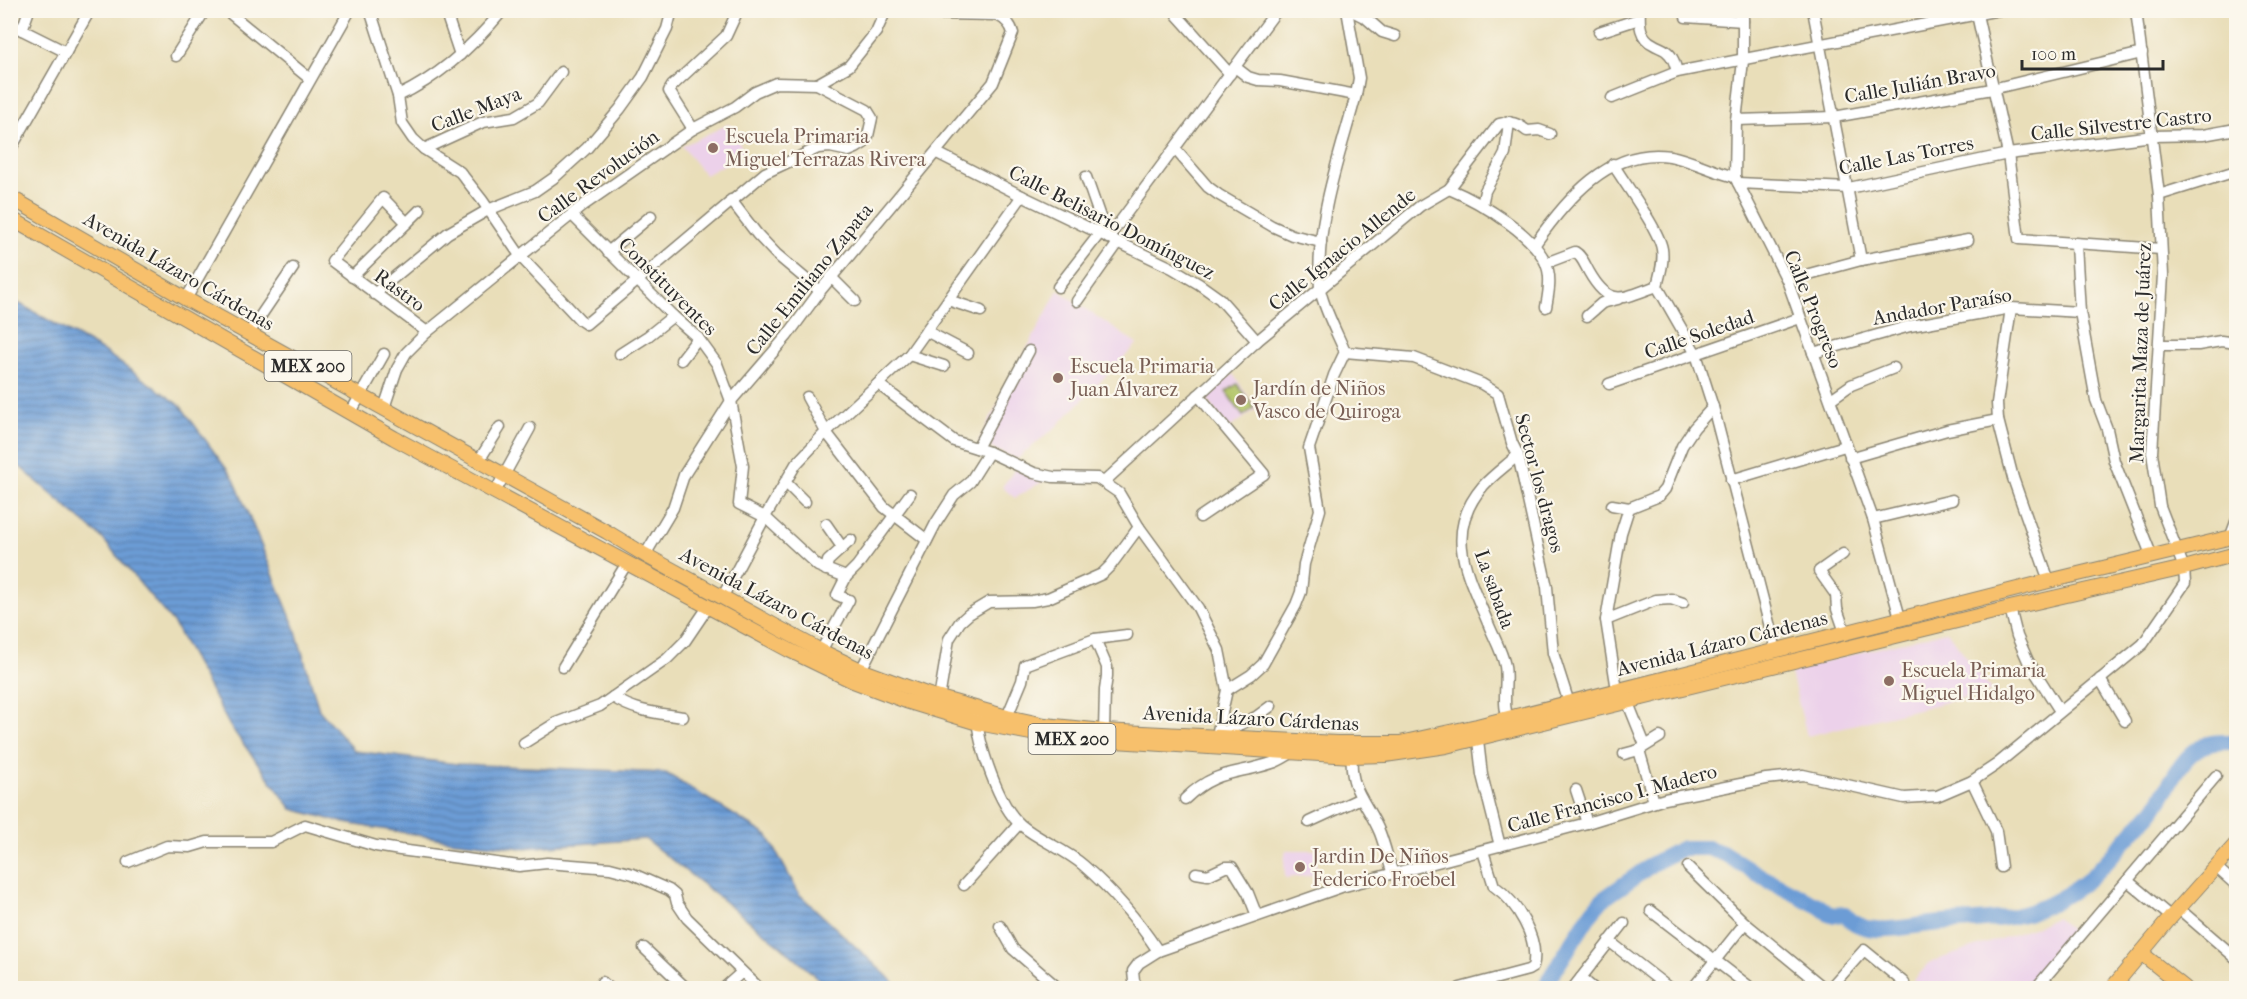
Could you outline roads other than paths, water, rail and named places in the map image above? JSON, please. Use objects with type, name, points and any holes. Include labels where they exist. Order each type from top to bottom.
[{"type":"main road","name":"Avenida Lázaro Cárdenas","points":[[10,197],[478,462],[821,651],[861,670],[977,716],[1007,717],[1045,725],[1104,731],[1217,735],[1337,743],[1400,743],[1516,730],[2236,554]]},
{"type":"main road","points":[[31,230],[40,214]]},
{"type":"main road","name":"Avenida Lázaro Cárdenas","points":[[10,218],[495,492],[816,665],[906,701],[1063,738],[1352,756],[1385,755],[1477,733],[1507,718],[1900,618],[2233,537]]},
{"type":"main road","points":[[287,376],[296,359]]},
{"type":"main road","points":[[2112,988],[2236,844]]},
{"type":"main road","points":[[2141,953],[2185,988]]},
{"type":"street","points":[[22,30],[29,10]]},
{"type":"street","points":[[10,150],[90,10]]},
{"type":"street","points":[[176,56],[205,10]]},
{"type":"street","points":[[226,10],[310,79]]},
{"type":"street","points":[[445,10],[460,55]]},
{"type":"street","points":[[398,96],[415,88],[460,55],[503,10]]},
{"type":"street","points":[[374,294],[448,233],[488,210],[535,191],[555,177],[587,148],[643,77],[667,29],[672,10]]},
{"type":"street","points":[[693,129],[669,91],[726,36],[738,10]]},
{"type":"street","points":[[817,84],[849,66],[876,32],[886,10]]},
{"type":"street","name":"Calle Emiliano Zapata","points":[[645,555],[673,508],[684,475],[731,401],[787,336],[831,277],[937,153],[993,83],[1013,33],[1012,28],[1004,18],[997,15],[944,14],[936,10]]},
{"type":"street","points":[[1349,10],[1366,18],[1382,32],[1395,36]]},
{"type":"street","points":[[1227,690],[1251,675],[1263,664],[1299,599],[1304,564],[1320,510],[1309,448],[1334,375],[1345,352],[1320,290],[1321,242],[1325,206],[1359,78],[1349,10]]},
{"type":"street","points":[[1813,10],[1861,260]]},
{"type":"street","points":[[1612,98],[1677,72],[1999,10]]},
{"type":"street","name":"Margarita Maza de Juárez","points":[[2136,10],[2153,135],[2163,274],[2152,453],[2160,506],[2184,568]]},
{"type":"street","points":[[186,298],[348,11]]},
{"type":"street","points":[[371,11],[398,96],[402,123],[413,139],[424,149],[460,172],[521,257],[586,324],[731,200],[757,234],[820,291]]},
{"type":"street","points":[[1058,287],[1109,238],[1275,12]]},
{"type":"street","points":[[1977,13],[2008,154],[2019,239],[2076,245],[2161,249]]},
{"type":"street","points":[[1685,14],[1743,16]]},
{"type":"street","points":[[1177,15],[1233,70],[1248,77],[1356,95]]},
{"type":"street","points":[[1599,32],[1640,15],[1642,33],[1647,42],[1667,51],[1673,59],[1677,72]]},
{"type":"street","name":"Calle Progreso","points":[[1743,16],[1743,61],[1736,120],[1737,180],[1787,280],[1873,519],[1900,618]]},
{"type":"street","points":[[10,24],[66,52]]},
{"type":"street","name":"Calle Julián Bravo","points":[[1736,120],[1834,117],[1992,89],[2142,53]]},
{"type":"street","name":"Calle Maya","points":[[424,149],[483,122],[514,117],[538,103],[561,72]]},
{"type":"street","name":"Calle Revolución","points":[[384,408],[397,369],[406,353],[426,332],[572,215],[693,129],[735,107],[755,92],[776,83],[817,84],[867,110],[872,118],[870,131],[864,142],[856,148],[849,151],[830,147],[818,148],[804,153],[765,173],[731,200]]},
{"type":"street","points":[[1482,205],[1485,191],[1505,154],[1504,123],[1518,124],[1527,131],[1539,130],[1550,134]]},
{"type":"street","name":"Calle Ignacio Allende","points":[[1104,482],[1257,341],[1420,206],[1449,189],[1504,123]]},
{"type":"street","name":"Calle Silvestre Castro","points":[[2008,154],[2153,135],[2203,135],[2236,129]]},
{"type":"street","points":[[1175,149],[1208,187],[1219,195],[1272,226],[1292,235],[1321,242]]},
{"type":"street","name":"Calle Belisario Domínguez","points":[[937,153],[1172,268],[1220,299],[1257,341]]},
{"type":"street","name":"Calle Las Torres","points":[[1613,164],[1649,155],[1671,156],[1737,180],[1849,188],[2008,154]]},
{"type":"street","points":[[1535,244],[1553,218],[1592,180],[1613,164],[1658,236],[1662,250],[1662,267],[1657,286],[1696,354],[1713,407],[1776,650]]},
{"type":"street","points":[[2159,195],[2236,171]]},
{"type":"street","points":[[1086,177],[1109,238]]},
{"type":"street","points":[[1449,189],[1482,205],[1535,244],[1549,271],[1549,293],[1546,307]]},
{"type":"street","points":[[723,596],[796,465],[826,432],[909,355],[1022,196]]},
{"type":"street","points":[[407,223],[383,198],[332,261],[352,278],[407,223],[420,210]]},
{"type":"street","name":"Constituyentes","points":[[572,215],[672,316],[698,338],[717,364],[731,401],[743,466],[738,501],[740,505],[765,517]]},
{"type":"street","points":[[608,252],[651,216]]},
{"type":"street","points":[[1077,301],[1109,238]]},
{"type":"street","points":[[1787,280],[1861,260],[1968,240]]},
{"type":"street","points":[[2076,245],[2080,312],[2096,400],[2107,429],[2114,461],[2152,557]]},
{"type":"street","points":[[1546,264],[1575,252],[1594,281],[1607,295],[1620,299]]},
{"type":"street","points":[[249,333],[293,268]]},
{"type":"street","points":[[831,277],[855,302]]},
{"type":"street","name":"Rastro","points":[[352,278],[426,332]]},
{"type":"street","points":[[1587,316],[1602,303],[1657,286]]},
{"type":"street","points":[[948,300],[981,311]]},
{"type":"street","points":[[2011,308],[1997,404],[1998,420],[2013,478],[2049,581]]},
{"type":"street","name":"Andador Paraíso","points":[[1813,353],[1911,326],[2011,308],[2080,312]]},
{"type":"street","points":[[620,354],[648,336],[672,316]]},
{"type":"street","name":"Calle Soledad","points":[[1609,384],[1800,318]]},
{"type":"street","points":[[926,331],[968,353]]},
{"type":"street","points":[[681,360],[698,338]]},
{"type":"street","points":[[2159,345],[2198,345],[2221,341],[2236,343]]},
{"type":"street","points":[[861,670],[927,540],[954,495],[969,482],[1029,351]]},
{"type":"street","name":"Sector los dragos","points":[[1345,352],[1414,358],[1482,384],[1498,394],[1512,443],[1518,455],[1547,587],[1553,654],[1569,703]]},
{"type":"street","points":[[351,412],[384,354]]},
{"type":"street","points":[[909,355],[944,366]]},
{"type":"street","points":[[1831,399],[1851,385],[1894,368]]},
{"type":"street","points":[[878,384],[954,441],[983,450],[1034,473],[1053,477],[1097,478],[1119,493],[1139,527],[1198,608],[1219,650],[1227,690],[1217,735]]},
{"type":"street","points":[[1198,394],[1264,474],[1200,517]]},
{"type":"street","points":[[807,397],[826,432],[884,507],[927,540]]},
{"type":"street","points":[[1612,505],[1629,508],[1659,496],[1665,489],[1682,446],[1694,428],[1713,407]]},
{"type":"street","points":[[1850,458],[1957,428],[1998,420]]},
{"type":"street","points":[[478,462],[500,427]]},
{"type":"street","points":[[495,492],[530,428]]},
{"type":"street","points":[[1731,480],[1845,446]]},
{"type":"street","name":"La sabada","points":[[1507,718],[1504,692],[1505,667],[1460,546],[1464,520],[1484,485],[1518,455]]},
{"type":"street","points":[[785,482],[805,502]]},
{"type":"street","points":[[821,651],[848,600],[837,595],[846,577],[910,494]]},
{"type":"street","points":[[1873,519],[1952,500]]},
{"type":"street","points":[[1617,690],[1606,620],[1620,532],[1629,508]]},
{"type":"street","points":[[765,517],[797,545],[809,559],[826,570],[846,577]]},
{"type":"street","points":[[2233,537],[2236,522]]},
{"type":"street","points":[[826,524],[846,544],[828,561],[826,570]]},
{"type":"street","points":[[939,699],[949,639],[960,622],[969,614],[989,602],[1032,601],[1048,598],[1102,574],[1139,527]]},
{"type":"street","points":[[1844,554],[1819,571],[1836,595],[1837,609],[1845,632]]},
{"type":"street","points":[[563,667],[627,563]]},
{"type":"street","name":"Calle Francisco I. Madero","points":[[1138,988],[1134,981],[1133,971],[1139,963],[1158,951],[1341,887],[1587,823],[1654,802],[1766,779],[1803,775],[1904,798],[1937,796],[1972,781],[1996,765],[2143,644],[2185,583],[2184,568]]},
{"type":"street","points":[[1606,620],[1656,600],[1671,599],[1683,603]]},
{"type":"street","points":[[524,743],[556,723],[600,706],[667,659],[699,623],[708,606]]},
{"type":"street","points":[[2010,608],[2017,636],[2028,661],[2060,711]]},
{"type":"street","points":[[1007,717],[1025,665],[1095,639],[1127,635]]},
{"type":"street","points":[[1095,639],[1107,667],[1104,731]]},
{"type":"street","points":[[2100,679],[2125,721]]},
{"type":"street","points":[[613,697],[626,706],[636,709],[683,717]]},
{"type":"street","points":[[1628,703],[1642,748],[1654,802]]},
{"type":"street","points":[[1217,735],[1256,717],[1271,706]]},
{"type":"street","points":[[977,716],[992,779],[1019,824],[1088,869],[1121,902],[1158,951]]},
{"type":"street","points":[[1507,718],[1516,730]]},
{"type":"street","points":[[1477,733],[1482,775],[1500,846]]},
{"type":"street","points":[[1624,754],[1642,748],[1660,737]]},
{"type":"street","points":[[1185,799],[1213,779],[1231,772],[1272,763],[1296,751]]},
{"type":"street","points":[[1352,756],[1351,772],[1361,798],[1380,833],[1393,873]]},
{"type":"street","points":[[2036,988],[2216,776]]},
{"type":"street","points":[[1972,781],[1996,831],[2001,867]]},
{"type":"street","points":[[1576,789],[1587,823]]},
{"type":"street","points":[[1309,822],[1361,798]]},
{"type":"street","points":[[964,885],[1019,824]]},
{"type":"street","points":[[128,862],[167,846],[190,847],[207,842],[271,842],[305,825],[376,846],[400,850],[519,866],[547,863],[610,868],[633,874],[669,890],[675,895],[677,903],[687,918],[759,988]]},
{"type":"street","points":[[1460,988],[1533,967],[1533,951],[1521,914],[1505,894],[1494,886],[1483,850]]},
{"type":"street","points":[[1196,873],[1208,875],[1225,867],[1232,867],[1248,893],[1257,916]]},
{"type":"street","points":[[1688,867],[1745,923],[1824,988]]},
{"type":"street","points":[[2216,867],[2236,885]]},
{"type":"street","points":[[2128,881],[2236,958]]},
{"type":"street","points":[[1651,910],[1745,987]]},
{"type":"street","points":[[1573,988],[1624,922]]},
{"type":"street","points":[[1693,988],[1745,923]]},
{"type":"street","points":[[1000,926],[1013,949],[1058,988]]},
{"type":"street","points":[[1609,941],[1669,988]]},
{"type":"street","points":[[644,948],[686,988]]},
{"type":"street","points":[[1830,988],[1864,950],[1902,986]]},
{"type":"street","points":[[724,988],[742,972]]},
{"type":"street","points":[[1581,978],[1593,988]]},
{"type":"water","points":[[11,299],[103,351],[180,405],[234,479],[295,628],[319,710],[355,751],[457,764],[666,773],[768,836],[799,894],[900,988],[829,988],[781,946],[645,839],[522,848],[449,840],[345,823],[292,809],[230,726],[174,624],[102,538],[11,459]]},
{"type":"waterway","points":[[1546,988],[1551,976],[1591,913],[1602,900],[1654,863],[1683,848],[1708,848],[1725,854],[1828,913],[1845,914],[1860,926],[1870,928],[1891,929],[1992,919],[2042,908],[2081,885],[2106,863],[2152,812],[2179,768],[2193,753],[2209,744],[2236,742]]},
{"type":"place","name":"Escuela Primaria Miguel Terrazas Rivera","points":[[713,148]]},
{"type":"place","name":"Escuela Primaria Juan Álvarez","points":[[1058,378]]},
{"type":"place","name":"Jardín de Niños Vasco de Quiroga","points":[[1241,400]]},
{"type":"place","name":"Escuela Primaria Miguel Hidalgo","points":[[1889,681]]},
{"type":"place","name":"Jardin De Niños Federico Froebel","points":[[1300,867]]}]
